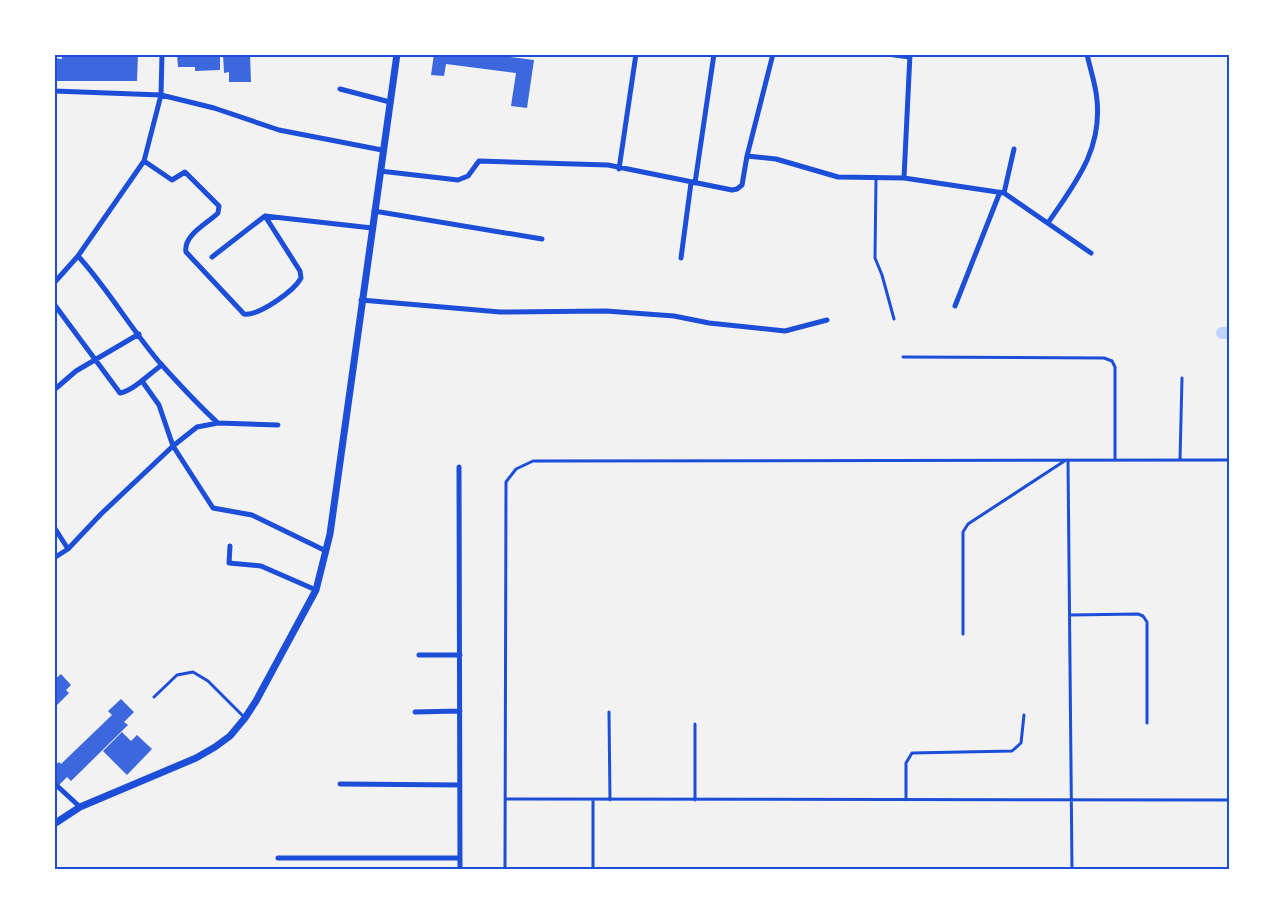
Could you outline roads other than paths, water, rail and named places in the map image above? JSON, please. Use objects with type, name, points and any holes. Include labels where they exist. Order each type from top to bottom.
[{"type":"street","points":[[54,283],[78,256],[144,162],[160,95],[162,54]]},
{"type":"street","points":[[54,824],[80,807],[196,758],[230,736],[245,718],[316,590],[330,534],[397,54]]},
{"type":"street","points":[[619,169],[636,54]]},
{"type":"street","points":[[681,258],[714,54]]},
{"type":"street","points":[[380,171],[458,180],[468,176],[479,161],[608,165],[693,183],[737,189],[742,185],[747,156],[773,54]]},
{"type":"street","points":[[1048,223],[1087,163],[1096,131],[1097,99],[1087,54]]},
{"type":"street","points":[[904,178],[910,56]]},
{"type":"street","points":[[340,89],[390,102]]},
{"type":"street","points":[[54,91],[160,95],[214,108],[279,130],[382,150]]},
{"type":"street","points":[[955,306],[1002,193],[1014,149]]},
{"type":"street","points":[[747,156],[776,159],[838,177],[904,178],[1002,193],[1091,253]]},
{"type":"street","points":[[144,162],[172,180],[185,172],[219,206],[218,213],[188,239],[185,249],[243,314],[250,314],[281,298],[301,278],[300,271],[266,216]]},
{"type":"street","points":[[374,211],[542,239]]},
{"type":"street","points":[[212,257],[266,216],[372,228]]},
{"type":"street","points":[[78,256],[106,289],[162,365],[218,423]]},
{"type":"street","points":[[362,300],[500,312],[606,311],[674,316],[710,323],[785,331],[827,320]]},
{"type":"street","points":[[54,304],[120,393],[124,393],[142,381],[162,365]]},
{"type":"street","points":[[54,390],[76,371],[139,334]]},
{"type":"street","points":[[142,381],[159,405],[173,446],[213,508],[252,514],[326,551]]},
{"type":"street","points":[[54,558],[68,549],[101,514],[173,446],[197,427],[218,423],[278,424]]},
{"type":"street","points":[[459,467],[460,869]]},
{"type":"street","points":[[54,527],[68,549]]},
{"type":"street","points":[[230,546],[229,563],[261,566],[316,590]]},
{"type":"street","points":[[419,655],[460,655]]},
{"type":"street","points":[[415,711],[460,711]]},
{"type":"street","points":[[54,783],[80,807]]},
{"type":"street","points":[[340,784],[460,784]]},
{"type":"street","points":[[278,858],[460,858]]},
{"type":"lane","points":[[879,54],[910,56]]},
{"type":"lane","points":[[876,179],[874,258],[882,275],[894,319]]},
{"type":"lane","points":[[903,357],[1104,358],[1112,362],[1115,367],[1115,460]]},
{"type":"lane","points":[[1180,460],[1182,378]]},
{"type":"lane","points":[[1068,459],[1072,869]]},
{"type":"lane","points":[[963,634],[963,532],[968,524],[1068,459]]},
{"type":"lane","points":[[505,869],[506,482],[516,469],[533,461],[1230,460]]},
{"type":"lane","points":[[1070,615],[1138,614],[1143,616],[1147,622],[1147,723]]},
{"type":"lane","points":[[154,697],[177,675],[193,672],[208,681],[245,718]]},
{"type":"lane","points":[[609,711],[610,800]]},
{"type":"lane","points":[[906,800],[906,763],[912,753],[1012,751],[1021,743],[1024,715]]},
{"type":"lane","points":[[695,724],[695,800]]},
{"type":"lane","points":[[505,799],[1230,800]]},
{"type":"lane","points":[[592,800],[593,869]]},
{"type":"waterway","points":[[1222,333],[1230,333]]}]
